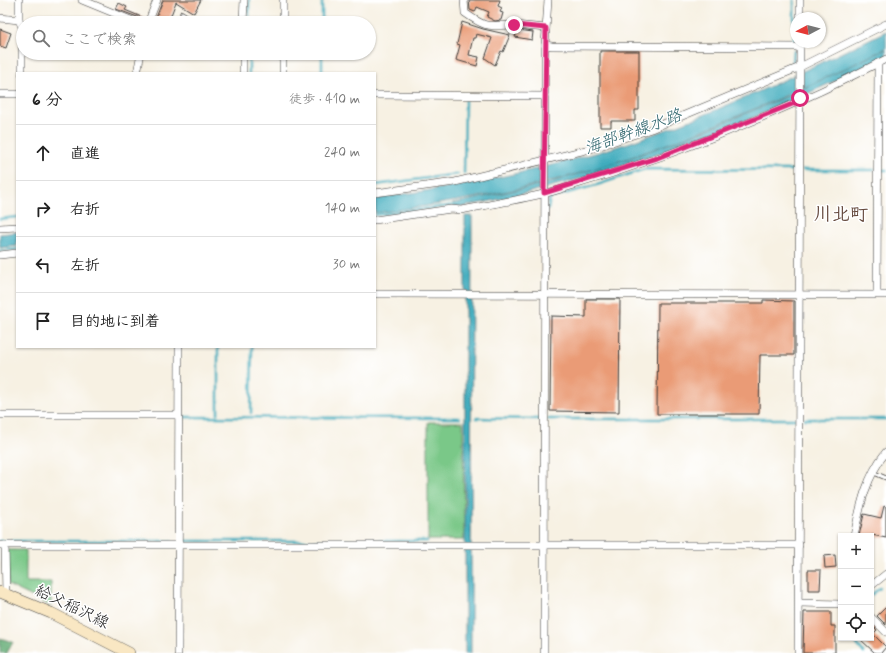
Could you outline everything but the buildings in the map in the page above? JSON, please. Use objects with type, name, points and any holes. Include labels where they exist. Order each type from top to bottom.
[{"type":"main road","name":"給父稲沢線","points":[[3,593],[51,613],[129,653]]},
{"type":"street","points":[[19,0],[19,16]]},
{"type":"street","points":[[82,0],[121,16]]},
{"type":"street","points":[[151,16],[157,0]]},
{"type":"street","points":[[243,16],[244,0]]},
{"type":"street","points":[[282,0],[283,16]]},
{"type":"street","points":[[464,0],[465,13],[480,23],[494,27],[514,25],[546,28]]},
{"type":"street","points":[[544,653],[544,192],[545,45],[548,0]]},
{"type":"street","points":[[800,0],[800,12]]},
{"type":"street","points":[[0,18],[16,20]]},
{"type":"street","points":[[376,192],[455,182],[594,148],[651,129],[800,69],[886,24]]},
{"type":"street","points":[[545,45],[790,44]]},
{"type":"street","points":[[798,653],[800,48]]},
{"type":"street","points":[[376,220],[451,209],[460,210],[544,192],[657,158],[800,100],[886,59]]},
{"type":"street","points":[[22,60],[22,72]]},
{"type":"street","points":[[137,72],[140,60]]},
{"type":"street","points":[[243,60],[243,72]]},
{"type":"street","points":[[283,60],[283,72]]},
{"type":"street","points":[[877,294],[878,63]]},
{"type":"street","points":[[0,94],[16,94]]},
{"type":"street","points":[[376,96],[545,96]]},
{"type":"street","points":[[0,228],[16,227]]},
{"type":"street","points":[[0,255],[16,253]]},
{"type":"street","points":[[376,294],[886,294]]},
{"type":"street","points":[[178,653],[179,348]]},
{"type":"street","points":[[0,415],[178,415]]},
{"type":"street","points":[[855,533],[861,500],[872,472],[886,452]]},
{"type":"street","points":[[3,593],[2,545],[799,545]]},
{"type":"street","points":[[874,584],[886,574]]},
{"type":"street","points":[[798,603],[838,604]]},
{"type":"street","points":[[874,620],[886,632]]},
{"type":"lane","points":[[182,13],[187,16]]},
{"type":"lane","points":[[872,472],[886,478]]},
{"type":"green space","points":[[428,422],[463,422],[464,540],[428,540]]},
{"type":"green space","points":[[7,550],[26,550],[26,582],[51,582],[51,606],[8,585]]},
{"type":"green space","points":[[0,638],[13,642],[7,653],[0,653]]},
{"type":"water","points":[[886,31],[886,48],[769,103],[652,150],[591,170],[538,184],[457,201],[376,213],[376,198],[472,183],[536,169],[600,152],[664,131],[760,91]]},
{"type":"water","points":[[886,49],[886,56],[835,81],[732,126],[679,146],[625,165],[517,195],[462,207],[453,206],[452,204],[549,183],[636,156],[706,130],[790,95]]},
{"type":"water","points":[[465,216],[472,216],[471,653],[465,653]]},
{"type":"water","points":[[16,232],[16,246],[0,248],[0,234]]},
{"type":"waterway","points":[[249,0],[249,16]]},
{"type":"waterway","points":[[322,0],[322,16]]},
{"type":"waterway","points":[[794,0],[794,12]]},
{"type":"waterway","points":[[793,61],[794,51]]},
{"type":"waterway","points":[[249,60],[249,72]]},
{"type":"waterway","points":[[322,60],[322,72]]},
{"type":"waterway","points":[[464,173],[465,101]]},
{"type":"waterway","points":[[548,209],[550,198],[600,184],[645,169],[795,170]]},
{"type":"waterway","points":[[803,170],[874,170]]},
{"type":"waterway","points":[[881,170],[886,170]]},
{"type":"waterway","points":[[376,185],[458,174]]},
{"type":"waterway","points":[[376,215],[456,205]]},
{"type":"waterway","points":[[0,219],[16,217]]},
{"type":"waterway","points":[[0,251],[16,249]]},
{"type":"waterway","points":[[218,348],[218,414]]},
{"type":"waterway","points":[[251,413],[252,348]]},
{"type":"waterway","points":[[182,417],[460,418]]},
{"type":"waterway","points":[[476,418],[540,419]]},
{"type":"waterway","points":[[548,419],[795,419]]},
{"type":"waterway","points":[[805,419],[886,419]]},
{"type":"waterway","points":[[0,541],[171,541]]},
{"type":"waterway","points":[[183,541],[427,541]]},
{"type":"waterway","points":[[874,593],[880,588]]},
{"type":"waterway","points":[[854,641],[864,653]]},
{"type":"district","name":"川北町","points":[[841,215]]},
{"type":"route","points":[[514,25],[546,28],[544,193],[657,158],[744,125],[800,101],[800,98]]},
{"type":"water label","name":"海部幹線水路","points":[[633,132]]}]
